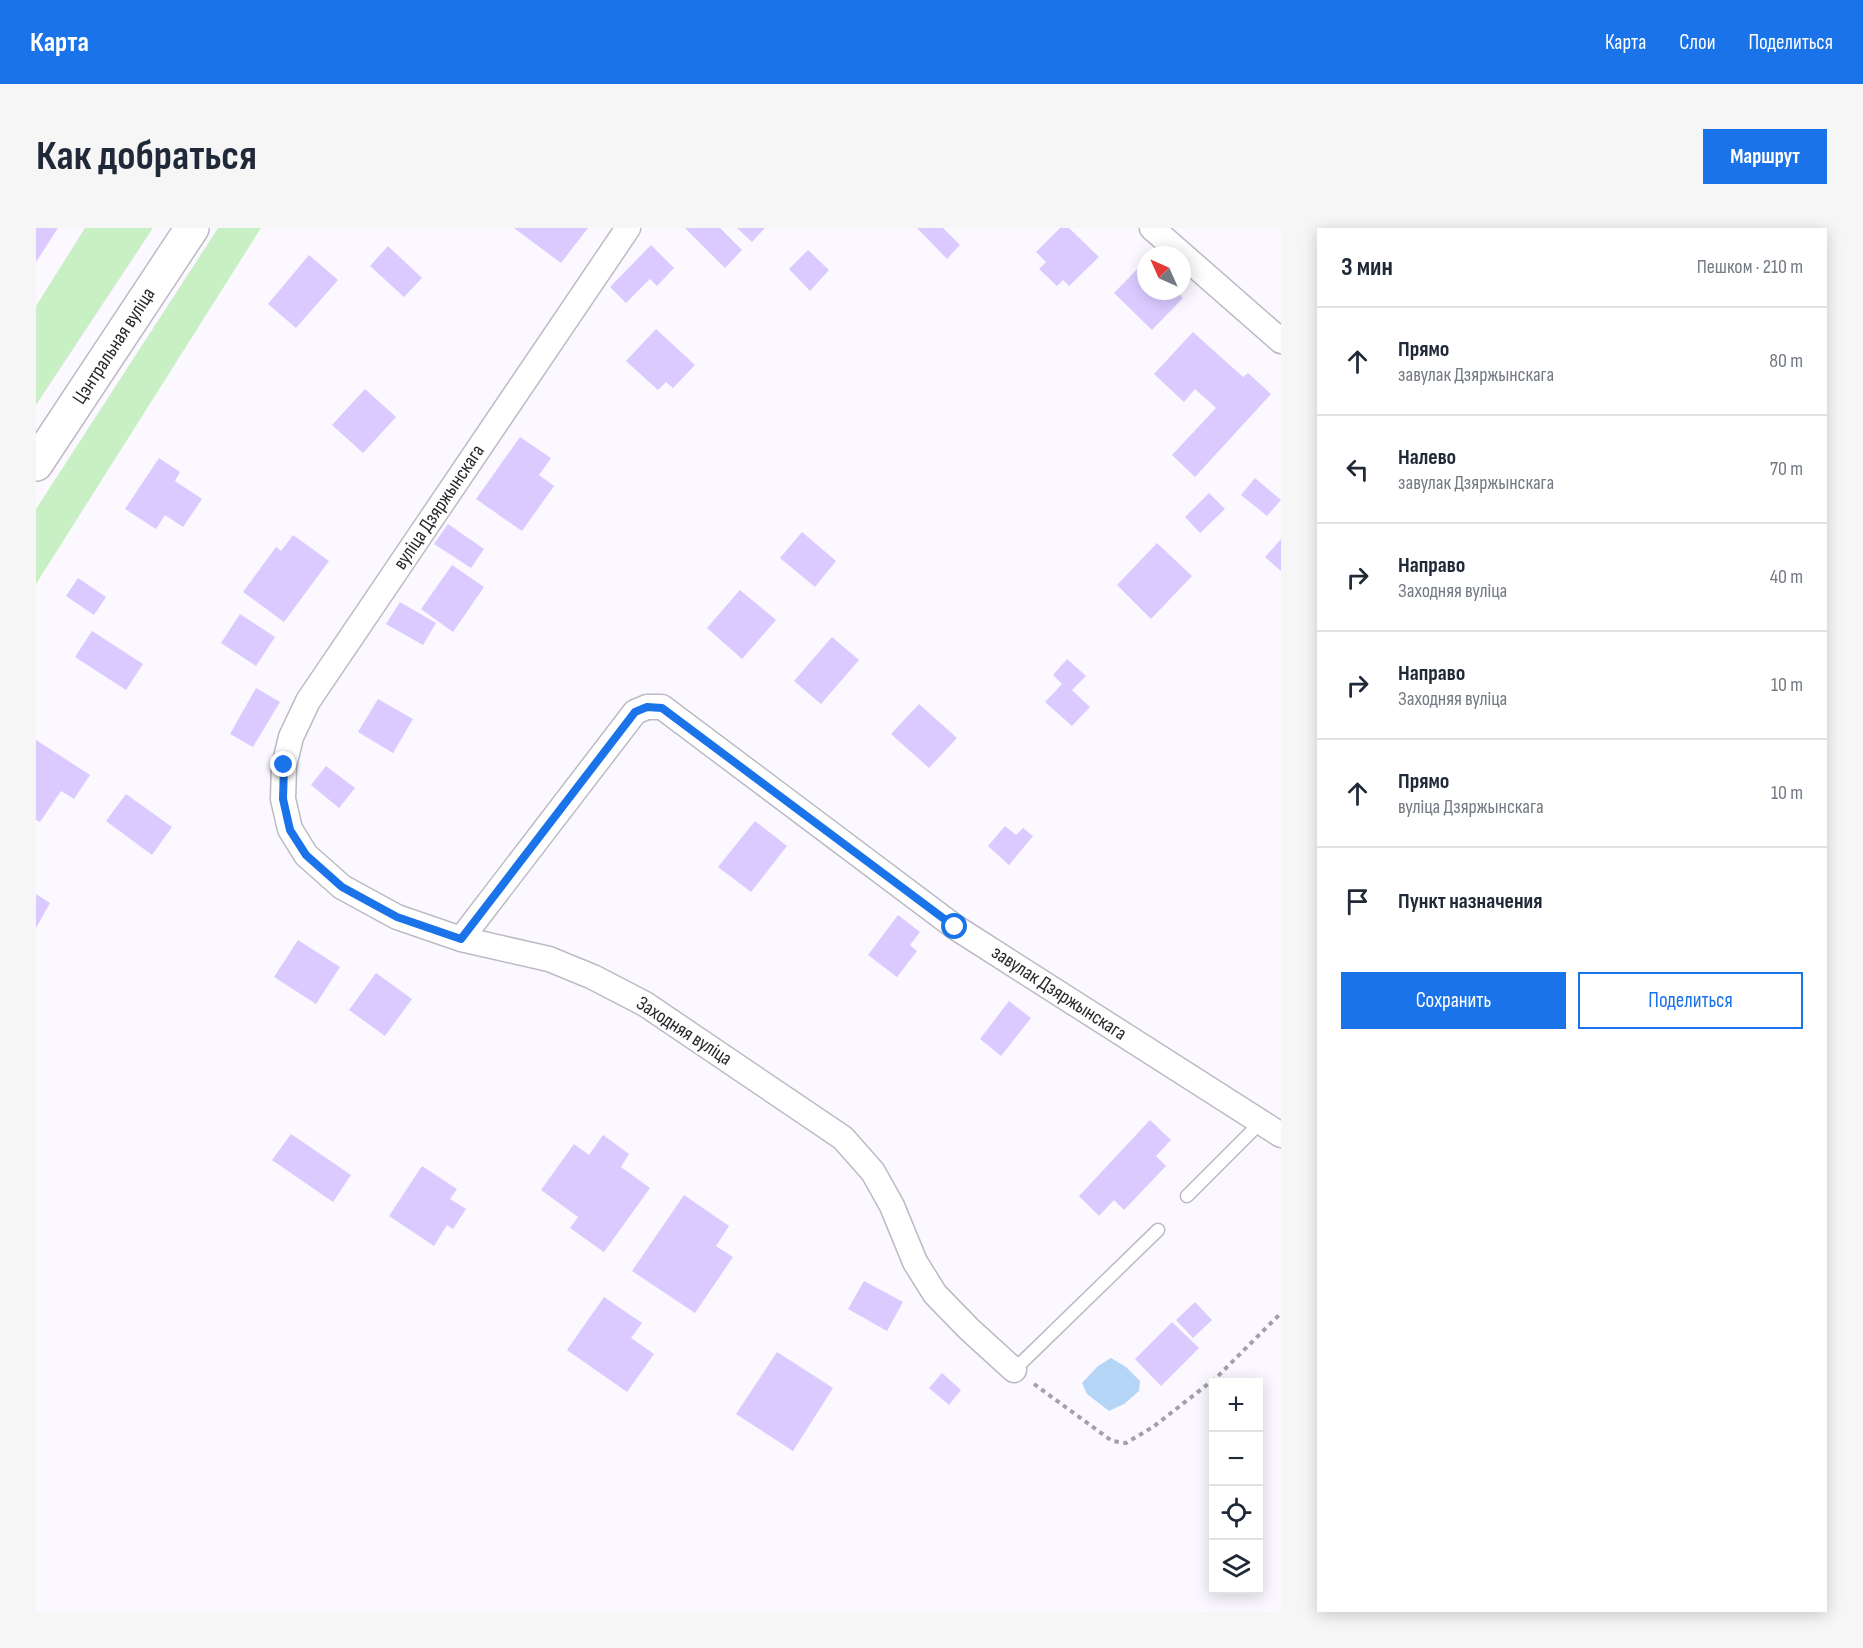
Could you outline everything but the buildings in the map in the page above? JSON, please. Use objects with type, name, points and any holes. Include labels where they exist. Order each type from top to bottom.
[{"type":"main road","name":"Цэнтральная вуліца","points":[[36,464],[192,228]]},
{"type":"street","name":"вуліца Дзяржынскага","points":[[283,799],[284,765],[291,738],[308,701],[628,228]]},
{"type":"street","points":[[1152,228],[1281,341]]},
{"type":"street","name":"завулак Дзяржынскага","points":[[461,939],[635,712],[647,707],[662,708],[955,927],[1271,1128]]},
{"type":"street","name":"Заходняя вуліца","points":[[283,799],[290,830],[306,855],[342,887],[397,917],[461,939],[549,959],[604,982],[645,1004],[843,1138],[873,1172],[892,1206],[915,1262],[935,1294],[1014,1370]]},
{"type":"lane","points":[[1187,1196],[1271,1128]]},
{"type":"lane","points":[[1014,1370],[1158,1230]]},
{"type":"path","points":[[1014,1370],[1112,1441],[1126,1443],[1154,1426],[1217,1377],[1281,1313]]},
{"type":"green space","points":[[85,228],[153,228],[36,405],[36,306]]},
{"type":"green space","points":[[218,228],[261,228],[36,584],[36,509]]},
{"type":"water","points":[[1111,1358],[1126,1367],[1140,1381],[1139,1391],[1124,1404],[1109,1411],[1087,1394],[1082,1383],[1098,1366]]},
{"type":"route","points":[[284,765],[283,799],[290,830],[306,855],[342,887],[397,917],[461,939],[635,712],[647,707],[662,708],[955,927]]}]
